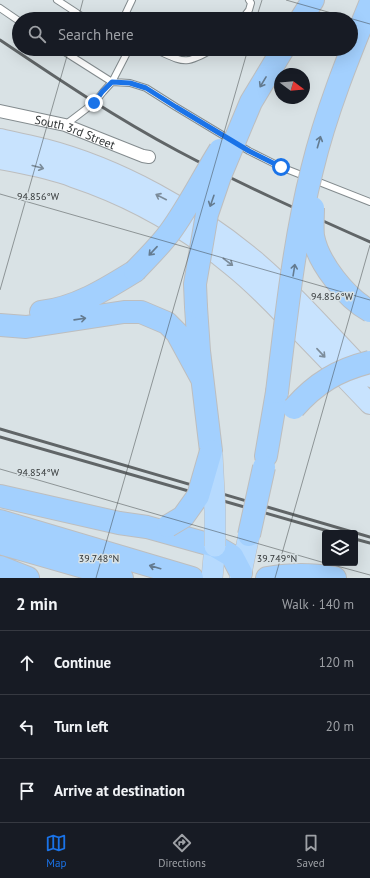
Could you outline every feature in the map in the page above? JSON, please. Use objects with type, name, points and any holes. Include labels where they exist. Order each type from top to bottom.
[{"type":"highway","points":[[306,12],[313,0]]},
{"type":"highway","points":[[358,35],[370,4]]},
{"type":"highway","points":[[0,312],[21,314],[54,310],[86,299],[135,271],[170,232],[214,158],[251,102],[279,56]]},
{"type":"highway","points":[[240,576],[265,462],[277,392],[301,223],[312,170],[330,106],[350,56]]},
{"type":"highway","points":[[212,578],[215,546],[215,510],[211,451],[202,379],[195,284],[207,214],[220,176],[251,102]]},
{"type":"highway","points":[[312,170],[313,236],[322,259],[332,276],[348,294],[370,311]]},
{"type":"highway","points":[[0,325],[26,327],[124,312],[141,312],[167,323],[177,333],[202,379]]},
{"type":"highway","points":[[265,462],[277,433],[294,408],[315,387],[331,376],[352,366],[370,362]]},
{"type":"highway","points":[[161,529],[183,517],[191,508],[198,496],[211,451]]},
{"type":"highway","points":[[0,496],[119,523],[161,529],[215,546],[232,556],[240,576]]},
{"type":"highway","points":[[0,521],[192,578]]},
{"type":"highway","points":[[0,543],[122,578]]},
{"type":"highway","points":[[0,567],[28,578]]},
{"type":"highway","points":[[267,578],[289,574],[317,575],[335,578]]},
{"type":"main road","points":[[0,139],[45,149],[87,163],[127,179],[167,200],[217,232],[254,261],[286,291],[370,377]]},
{"type":"main road","points":[[0,159],[32,165],[73,176],[148,210],[191,235],[231,265],[265,296],[370,404]]},
{"type":"street","name":"South 3rd Street","points":[[0,111],[65,125],[143,156],[149,157]]},
{"type":"lane","points":[[57,0],[75,12]]},
{"type":"lane","points":[[126,12],[132,0]]},
{"type":"lane","points":[[247,12],[251,3],[249,0]]},
{"type":"lane","points":[[0,8],[12,16]]},
{"type":"lane","points":[[71,56],[112,82],[130,83],[146,88],[249,151],[281,167],[370,202]]},
{"type":"lane","points":[[65,125],[94,103],[112,82],[125,56]]},
{"type":"lane","points":[[169,56],[178,60],[188,61],[198,56]]},
{"type":"railway","points":[[0,40],[12,48]]},
{"type":"railway","points":[[24,56],[110,112],[178,151],[249,187],[370,242]]},
{"type":"railway","points":[[0,429],[370,537]]},
{"type":"railway","points":[[0,437],[325,530]]},
{"type":"railway","points":[[358,540],[370,543]]},
{"type":"route","points":[[94,103],[112,82],[130,83],[146,88],[249,151],[281,167]]}]
